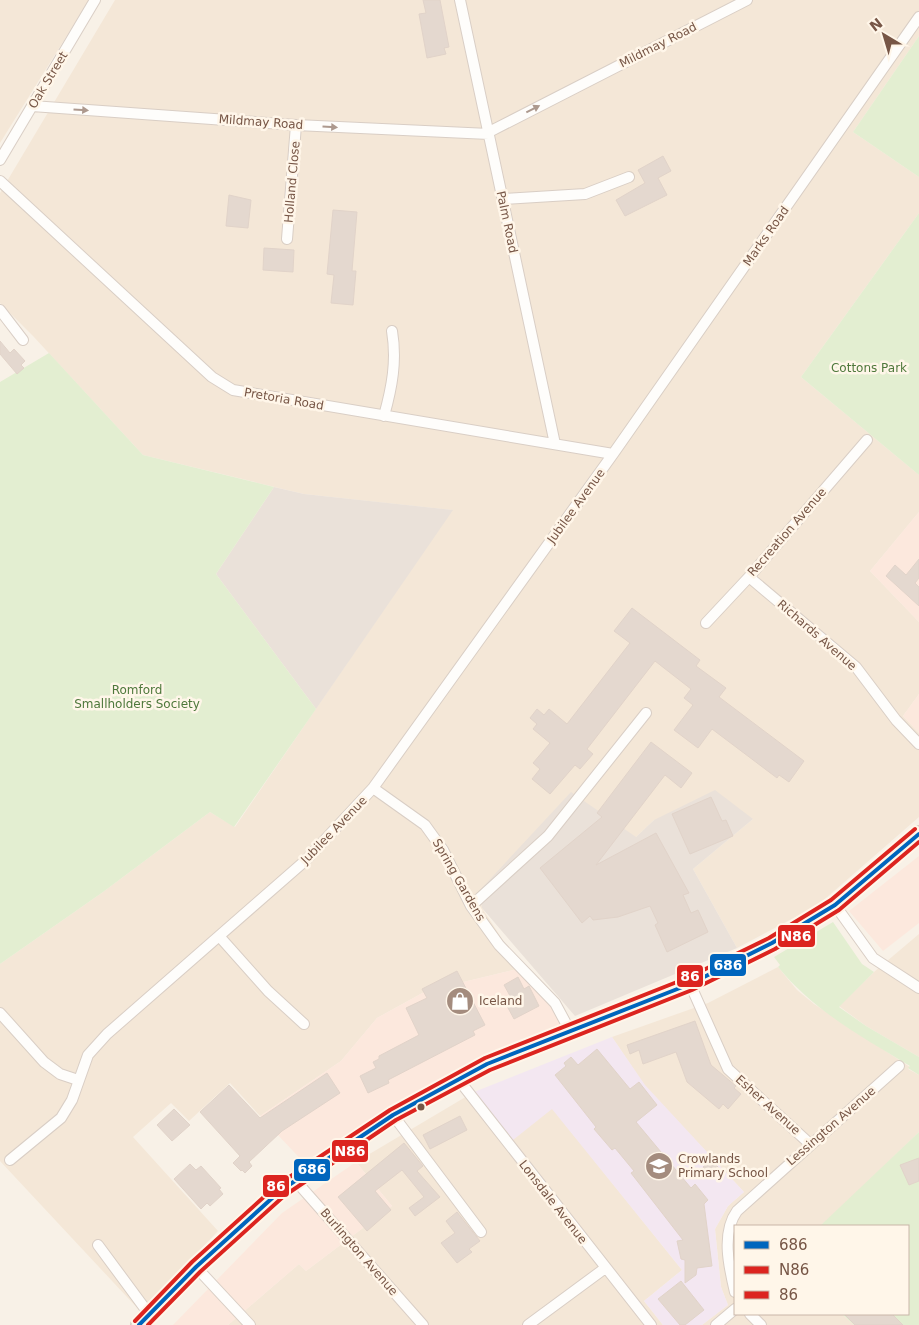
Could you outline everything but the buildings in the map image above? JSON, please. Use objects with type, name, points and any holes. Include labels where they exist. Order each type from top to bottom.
[{"type":"main road","points":[[144,1319],[196,1267],[295,1180],[393,1116],[458,1078],[570,1031],[690,984],[772,943],[835,905],[919,834]]},
{"type":"street","name":"Oak Street","points":[[0,160],[95,0]]},
{"type":"street","name":"Palm Road","points":[[460,0],[555,444]]},
{"type":"street","name":"Mildmay Road","points":[[32,106],[296,125],[489,132],[747,0]]},
{"type":"street","name":"Marks Road","points":[[613,454],[919,17]]},
{"type":"street","name":"Holland Close","points":[[287,240],[296,125]]},
{"type":"street","points":[[502,199],[585,194],[628,177]]},
{"type":"street","name":"Pretoria Road","points":[[0,181],[212,377],[233,390],[613,454]]},
{"type":"street","points":[[0,310],[23,340]]},
{"type":"street","points":[[384,416],[393,384],[396,350],[392,331]]},
{"type":"street","name":"Recreation Avenue","points":[[706,623],[749,577],[867,440]]},
{"type":"street","name":"Jubilee Avenue","points":[[10,1160],[61,1118],[72,1100],[88,1055],[107,1034],[306,860],[374,788],[613,454]]},
{"type":"street","name":"Richards Avenue","points":[[749,577],[856,667],[896,720],[919,744]]},
{"type":"street","points":[[471,906],[548,836],[646,713]]},
{"type":"street","name":"Spring Gardens","points":[[374,788],[425,825],[443,850],[471,906],[498,945],[555,1003],[570,1031]]},
{"type":"street","points":[[835,905],[873,958],[919,988]]},
{"type":"street","points":[[219,936],[268,991],[304,1024]]},
{"type":"street","name":"Esher Avenue","points":[[690,984],[728,1068],[810,1144]]},
{"type":"street","points":[[0,1013],[44,1062],[60,1074],[78,1080]]},
{"type":"street","name":"Lessington Avenue","points":[[734,1284],[728,1238],[731,1219],[745,1202],[899,1066]]},
{"type":"street","name":"Lonsdale Avenue","points":[[458,1078],[604,1269],[650,1325]]},
{"type":"street","points":[[393,1116],[481,1232]]},
{"type":"street","name":"Burlington Avenue","points":[[295,1180],[423,1325]]},
{"type":"street","points":[[98,1245],[144,1319]]},
{"type":"street","points":[[196,1267],[250,1325]]},
{"type":"street","points":[[528,1325],[604,1269]]},
{"type":"street","points":[[716,1325],[734,1310]]},
{"type":"street","points":[[751,1315],[761,1325]]},
{"type":"shaded area","points":[[0,0],[89,0],[0,143]]},
{"type":"shaded area","points":[[115,0],[919,0],[919,36],[853,132],[919,177],[919,213],[801,377],[919,475],[919,512],[870,571],[919,622],[919,694],[903,716],[919,733],[919,817],[818,905],[737,948],[693,869],[753,819],[654,820],[636,837],[479,891],[482,908],[521,968],[426,991],[377,1018],[341,1061],[260,1116],[230,1083],[189,1121],[171,1103],[133,1137],[218,1231],[141,1312],[0,1161],[0,964],[103,892],[210,812],[235,827],[452,510],[304,494],[143,455],[0,303],[0,193]]},
{"type":"shaded area","points":[[274,487],[304,494],[453,510],[316,709],[216,574]]},
{"type":"shaded area","points":[[919,512],[919,622],[870,571]]},
{"type":"shaded area","points":[[919,694],[919,733],[903,716]]},
{"type":"shaded area","points":[[715,790],[753,819],[693,869],[737,948],[575,1016],[482,908],[479,891],[571,792],[636,837],[654,820]]},
{"type":"shaded area","points":[[919,856],[919,923],[883,951],[849,911]]},
{"type":"shaded area","points":[[919,934],[919,1057],[866,1026],[839,1006],[874,972]]},
{"type":"shaded area","points":[[778,967],[797,990],[814,1004],[910,1067],[908,1069],[919,1075],[919,1132],[821,1225],[734,1225],[734,1315],[843,1315],[854,1325],[702,1325],[728,1305],[721,1287],[715,1229],[728,1206],[744,1192],[645,1086],[612,1037],[708,1003]]},
{"type":"shaded area","points":[[521,968],[555,1003],[570,1031],[515,1053],[310,1169],[260,1116],[341,1061],[377,1018],[426,991]]},
{"type":"shaded area","name":"Crowlands Primary School","points":[[612,1037],[645,1085],[744,1192],[728,1206],[715,1229],[721,1287],[728,1305],[702,1325],[663,1325],[644,1301],[682,1270],[552,1109],[513,1140],[474,1092]]},
{"type":"shaded area","points":[[474,1092],[552,1108],[682,1270],[644,1301],[663,1325],[228,1325],[299,1264],[306,1271],[392,1206],[356,1162]]},
{"type":"shaded area","points":[[356,1162],[392,1206],[306,1271],[299,1264],[228,1325],[173,1325],[282,1213]]},
{"type":"green space","points":[[919,36],[919,177],[853,132]]},
{"type":"green space","name":"Cottons Park","points":[[919,213],[919,475],[801,377]]},
{"type":"green space","name":"Romford Smallholders Society","points":[[49,353],[143,455],[274,487],[216,574],[316,709],[234,827],[210,812],[103,892],[0,964],[0,382]]},
{"type":"green space","points":[[833,922],[862,964],[874,972],[839,1007],[866,1026],[919,1057],[919,1075],[908,1068],[910,1066],[857,1034],[823,1010],[792,983],[778,967],[780,965],[774,957]]},
{"type":"green space","points":[[919,1132],[919,1325],[854,1325],[843,1315],[909,1315],[909,1225],[821,1225]]},
{"type":"transit line","name":"86","points":[[135,1321],[192,1262],[276,1186],[390,1110],[485,1058],[687,978],[769,938],[831,900],[915,829]]},
{"type":"transit line","name":"686","points":[[139,1325],[196,1267],[280,1191],[393,1115],[487,1064],[690,984],[772,943],[835,905],[919,834]]},
{"type":"transit line","name":"N86","points":[[148,1325],[200,1272],[284,1196],[396,1120],[490,1070],[692,990],[775,949],[839,910],[919,842]]},
{"type":"place","name":"Iceland","points":[[460,1001]]},
{"type":"place","name":"Crowlands Primary School","points":[[659,1166]]}]
